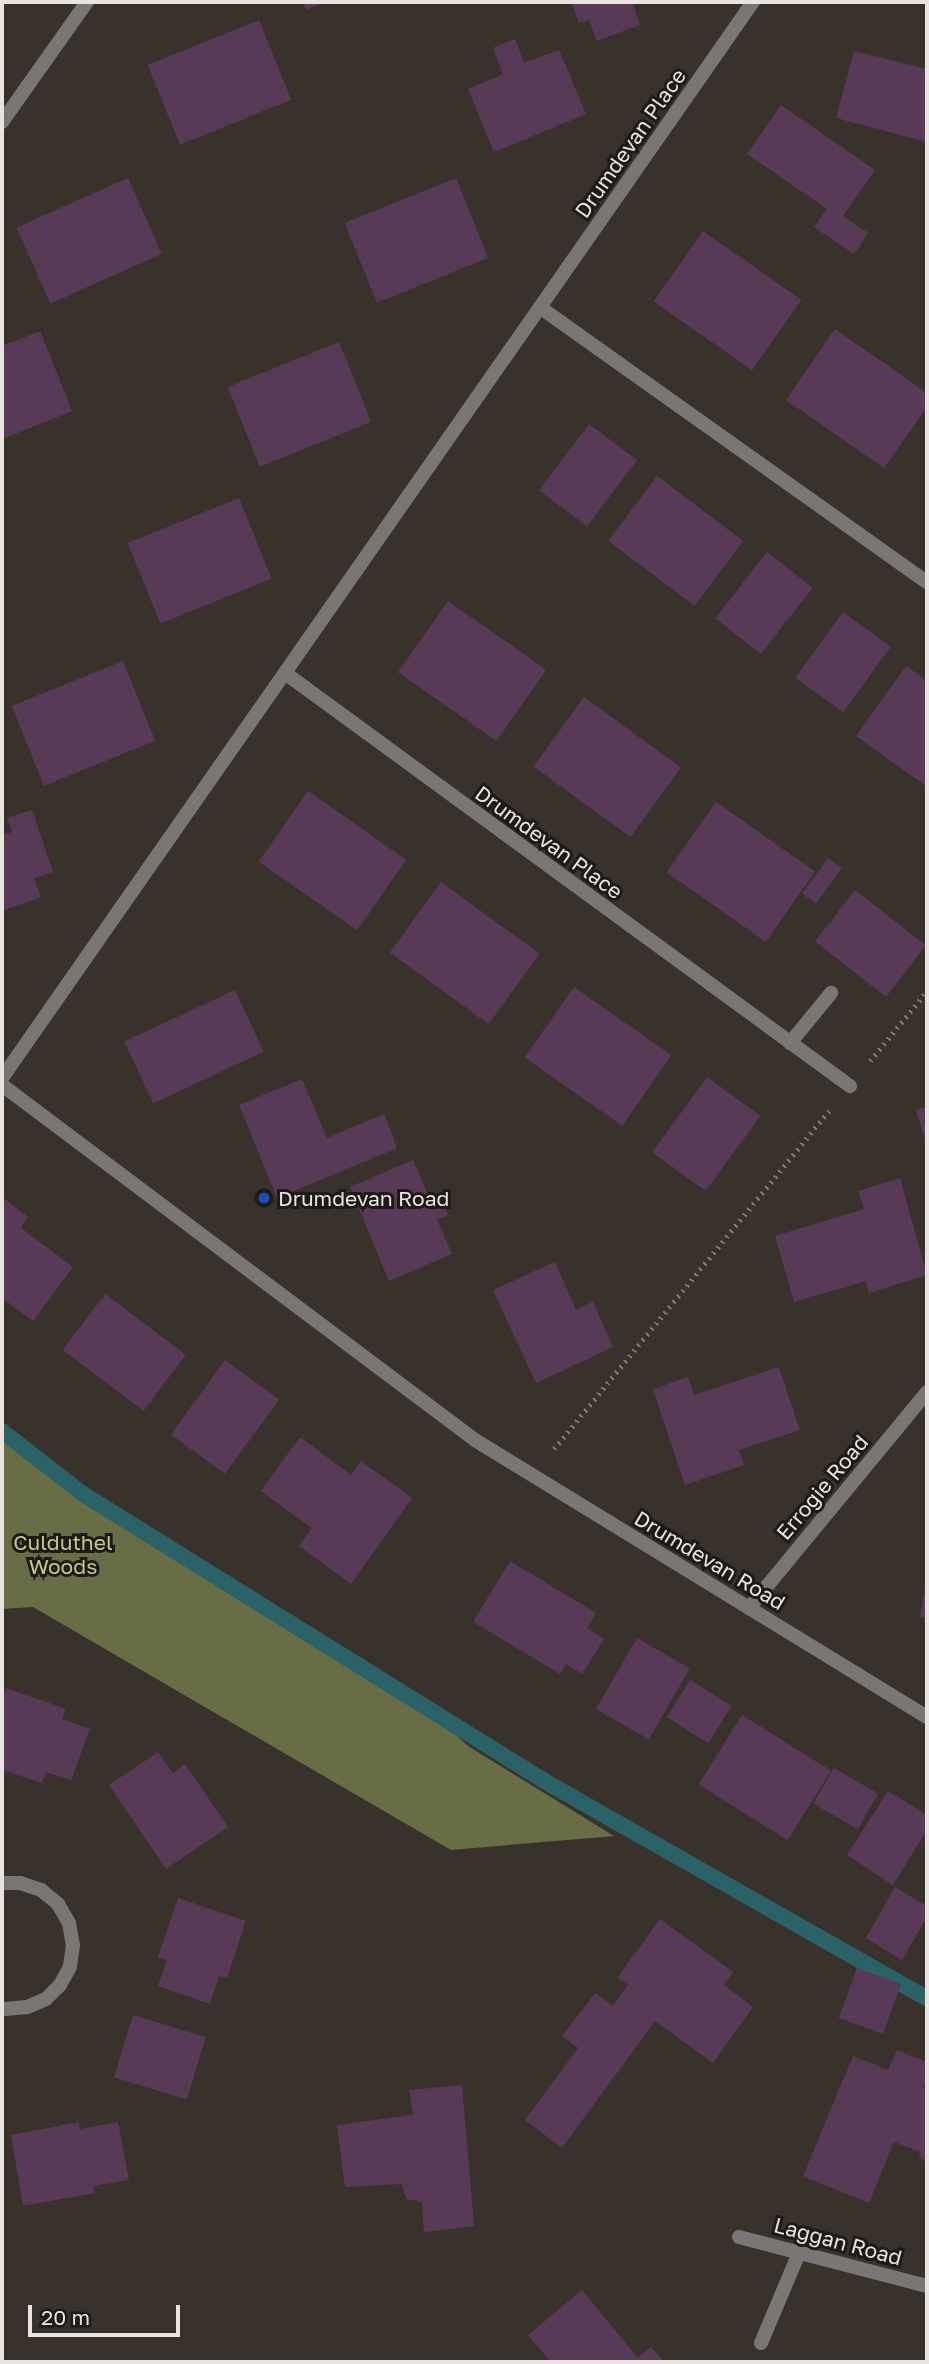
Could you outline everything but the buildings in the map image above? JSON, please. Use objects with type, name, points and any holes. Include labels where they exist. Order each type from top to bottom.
[{"type":"street","points":[[2,122],[87,2]]},
{"type":"street","name":"Drumdevan Place","points":[[2,1078],[753,2]]},
{"type":"street","points":[[541,308],[927,582]]},
{"type":"street","name":"Drumdevan Place","points":[[285,673],[850,1086]]},
{"type":"street","points":[[790,1043],[831,993]]},
{"type":"street","name":"Drumdevan Road","points":[[2,1085],[475,1440],[531,1477],[927,1717]]},
{"type":"street","name":"Errogie Road","points":[[749,1608],[927,1392]]},
{"type":"street","points":[[2,1883],[20,1883],[41,1891],[58,1904],[69,1923],[73,1945],[70,1968],[60,1985],[46,1999],[27,2007],[2,2009]]},
{"type":"street","name":"Laggan Road","points":[[739,2237],[927,2286]]},
{"type":"street","points":[[761,2343],[799,2253]]},
{"type":"path","points":[[531,1477],[927,991]]},
{"type":"green space","name":"Culduthel Woods","points":[[2,1432],[83,1494],[425,1706],[468,1746],[614,1836],[451,1850],[33,1607],[2,1609]]},
{"type":"waterway","points":[[2,1431],[83,1494],[546,1782],[927,1998]]},
{"type":"place","name":"Drumdevan Road","points":[[264,1198]]}]
